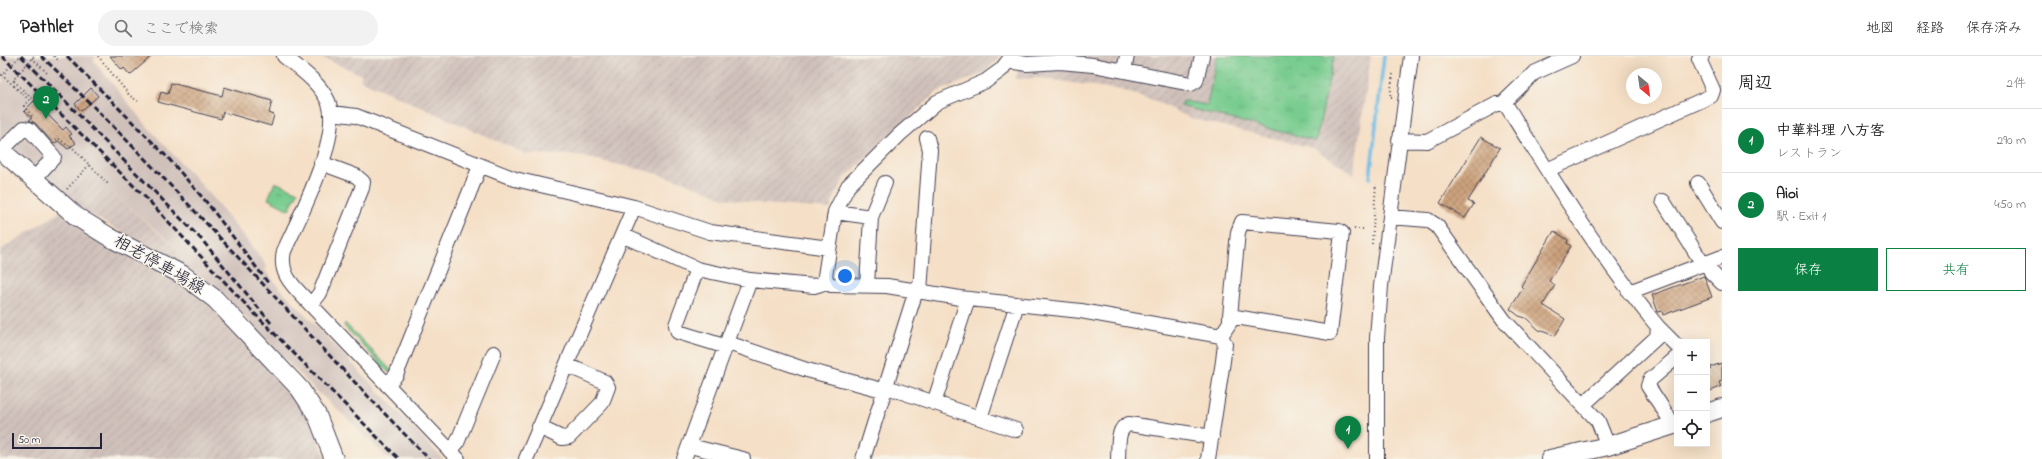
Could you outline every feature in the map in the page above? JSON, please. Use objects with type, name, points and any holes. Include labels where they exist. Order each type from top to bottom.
[{"type":"main road","name":"相老停車場線","points":[[1,150],[66,209],[89,225],[183,275],[214,299],[300,389],[317,415],[334,459]]},
{"type":"main road","points":[[1710,412],[1722,408]]},
{"type":"main road","points":[[1550,459],[1608,446],[1674,425]]},
{"type":"street","points":[[284,56],[315,82],[324,94],[332,113],[329,136],[322,163],[284,251],[281,262],[283,271],[289,281],[311,305],[454,455]]},
{"type":"street","points":[[1124,70],[1127,56]]},
{"type":"street","points":[[1202,56],[1196,81],[1191,84],[1124,70],[1067,62],[1027,64],[1010,58],[1001,70],[986,81],[936,102],[848,186],[836,212],[828,248],[824,276],[827,282],[831,285],[867,285],[922,291],[968,299],[1081,311],[1221,336]]},
{"type":"street","points":[[1377,459],[1377,338],[1381,286],[1411,56]]},
{"type":"street","points":[[1399,140],[1427,141],[1497,104],[1503,103],[1534,73],[1572,56]]},
{"type":"street","points":[[1547,170],[1711,96],[1712,90],[1699,59],[1702,56]]},
{"type":"street","points":[[1503,103],[1508,108],[1547,170],[1629,292],[1658,327],[1674,343]]},
{"type":"street","points":[[332,113],[356,116],[515,179],[634,207],[725,235],[828,248]]},
{"type":"street","points":[[1,150],[24,128],[29,129],[54,157],[33,180]]},
{"type":"street","points":[[863,459],[914,297],[922,291],[930,150],[927,138]]},
{"type":"street","points":[[311,305],[320,293],[362,188],[363,182],[356,176],[322,163]]},
{"type":"street","points":[[387,385],[396,375],[480,166]]},
{"type":"street","points":[[867,285],[872,218],[885,183]]},
{"type":"street","points":[[1698,184],[1722,222]]},
{"type":"street","points":[[1663,201],[1711,272],[1722,283]]},
{"type":"street","points":[[526,459],[634,207]]},
{"type":"street","points":[[836,212],[872,218]]},
{"type":"street","points":[[1390,216],[1428,220],[1437,226],[1504,320],[1598,422],[1608,446]]},
{"type":"street","points":[[1221,336],[1230,322],[1230,316],[1238,232],[1242,222],[1339,231],[1342,233],[1330,333],[1230,316]]},
{"type":"street","points":[[622,235],[697,269],[750,280],[814,286],[827,282]]},
{"type":"street","points":[[1629,292],[1722,257]]},
{"type":"street","points":[[697,269],[676,325],[678,332],[728,345],[813,371],[886,389],[1016,430]]},
{"type":"street","points":[[684,459],[728,345],[750,280]]},
{"type":"street","points":[[934,403],[968,299]]},
{"type":"street","points":[[980,418],[1017,304]]},
{"type":"street","points":[[1583,405],[1657,337],[1658,327]]},
{"type":"street","points":[[1208,459],[1225,344],[1221,336]]},
{"type":"street","points":[[454,455],[457,443],[494,353]]},
{"type":"street","points":[[1674,360],[1650,380],[1648,386],[1674,425]]},
{"type":"street","points":[[539,428],[562,438],[569,437],[602,403],[608,387],[605,382],[567,364]]},
{"type":"street","points":[[1118,459],[1121,430],[1124,425],[1129,424],[1212,437]]},
{"type":"street","points":[[690,446],[744,459]]},
{"type":"path","points":[[20,56],[2,76],[29,100],[24,106],[33,116],[34,114]]},
{"type":"path","points":[[54,56],[59,61]]},
{"type":"path","points":[[98,56],[130,96],[138,101]]},
{"type":"path","points":[[40,105],[13,80],[33,57],[49,74]]},
{"type":"path","points":[[1393,74],[1390,97],[1396,98]]},
{"type":"path","points":[[53,143],[58,138],[65,144],[69,144],[108,184]]},
{"type":"path","points":[[65,190],[89,165]]},
{"type":"path","points":[[1372,250],[1376,184]]},
{"type":"shaded area","points":[[0,56],[96,56],[93,60],[147,126],[209,193],[267,266],[265,270],[278,286],[443,459],[388,459],[354,425],[307,382],[223,294],[210,283],[177,262],[185,254],[86,171],[64,195],[4,141],[0,140],[0,84],[4,81],[0,77]]},
{"type":"shaded area","points":[[319,56],[1000,56],[984,73],[937,92],[845,178],[837,191],[830,209],[765,204],[724,198],[682,181],[647,171],[575,155],[526,154],[360,80],[362,75]]},
{"type":"shaded area","points":[[1023,56],[1371,56],[1354,174],[1313,148],[1190,118],[1155,101],[1121,90],[1040,78],[1015,79]]},
{"type":"shaded area","points":[[86,170],[185,254],[177,262],[87,213],[64,195]]},
{"type":"shaded area","points":[[60,212],[193,286],[296,392],[326,459],[0,459],[0,250]]},
{"type":"green space","points":[[1217,56],[1334,56],[1316,141],[1181,106],[1183,101],[1207,105]]},
{"type":"green space","points":[[275,182],[298,192],[289,210],[268,199]]},
{"type":"green space","points":[[345,323],[392,371],[391,372],[388,372],[344,326]]},
{"type":"building","points":[[110,56],[152,56],[130,75],[124,68],[122,70]]},
{"type":"building","points":[[171,83],[222,96],[224,87],[272,101],[269,113],[274,115],[271,126],[223,112],[221,119],[158,102],[161,92],[168,94]]},
{"type":"building","points":[[91,88],[98,96],[81,111],[75,104]]},
{"type":"building","points":[[34,101],[63,130],[66,127],[72,134],[69,136],[76,143],[68,149],[58,141],[54,144],[35,123],[29,120],[32,118],[24,111]]},
{"type":"building","points":[[1481,137],[1500,148],[1468,201],[1474,204],[1465,218],[1440,203]]},
{"type":"building","points":[[1554,231],[1568,240],[1567,243],[1571,246],[1549,281],[1555,285],[1543,305],[1565,319],[1555,336],[1539,330],[1526,318],[1519,316],[1510,309],[1523,288],[1521,286]]},
{"type":"building","points":[[1704,276],[1712,297],[1663,315],[1662,311],[1658,312],[1652,295]]},
{"type":"building","points":[[1722,363],[1722,381],[1719,382],[1721,387],[1710,391],[1711,369],[1710,367]]},
{"type":"waterway","points":[[1370,178],[1384,56]]},
{"type":"railway","points":[[2,56],[149,201],[250,309],[399,459]]},
{"type":"railway","points":[[21,56],[202,240],[271,323]]},
{"type":"railway","points":[[41,56],[141,154],[380,409],[429,459]]},
{"type":"railway","points":[[67,56],[169,159],[208,204],[269,284]]},
{"type":"place","name":"Aioi","points":[[46,119]]},
{"type":"place","name":"中華料理 八方客","points":[[1348,449]]}]
